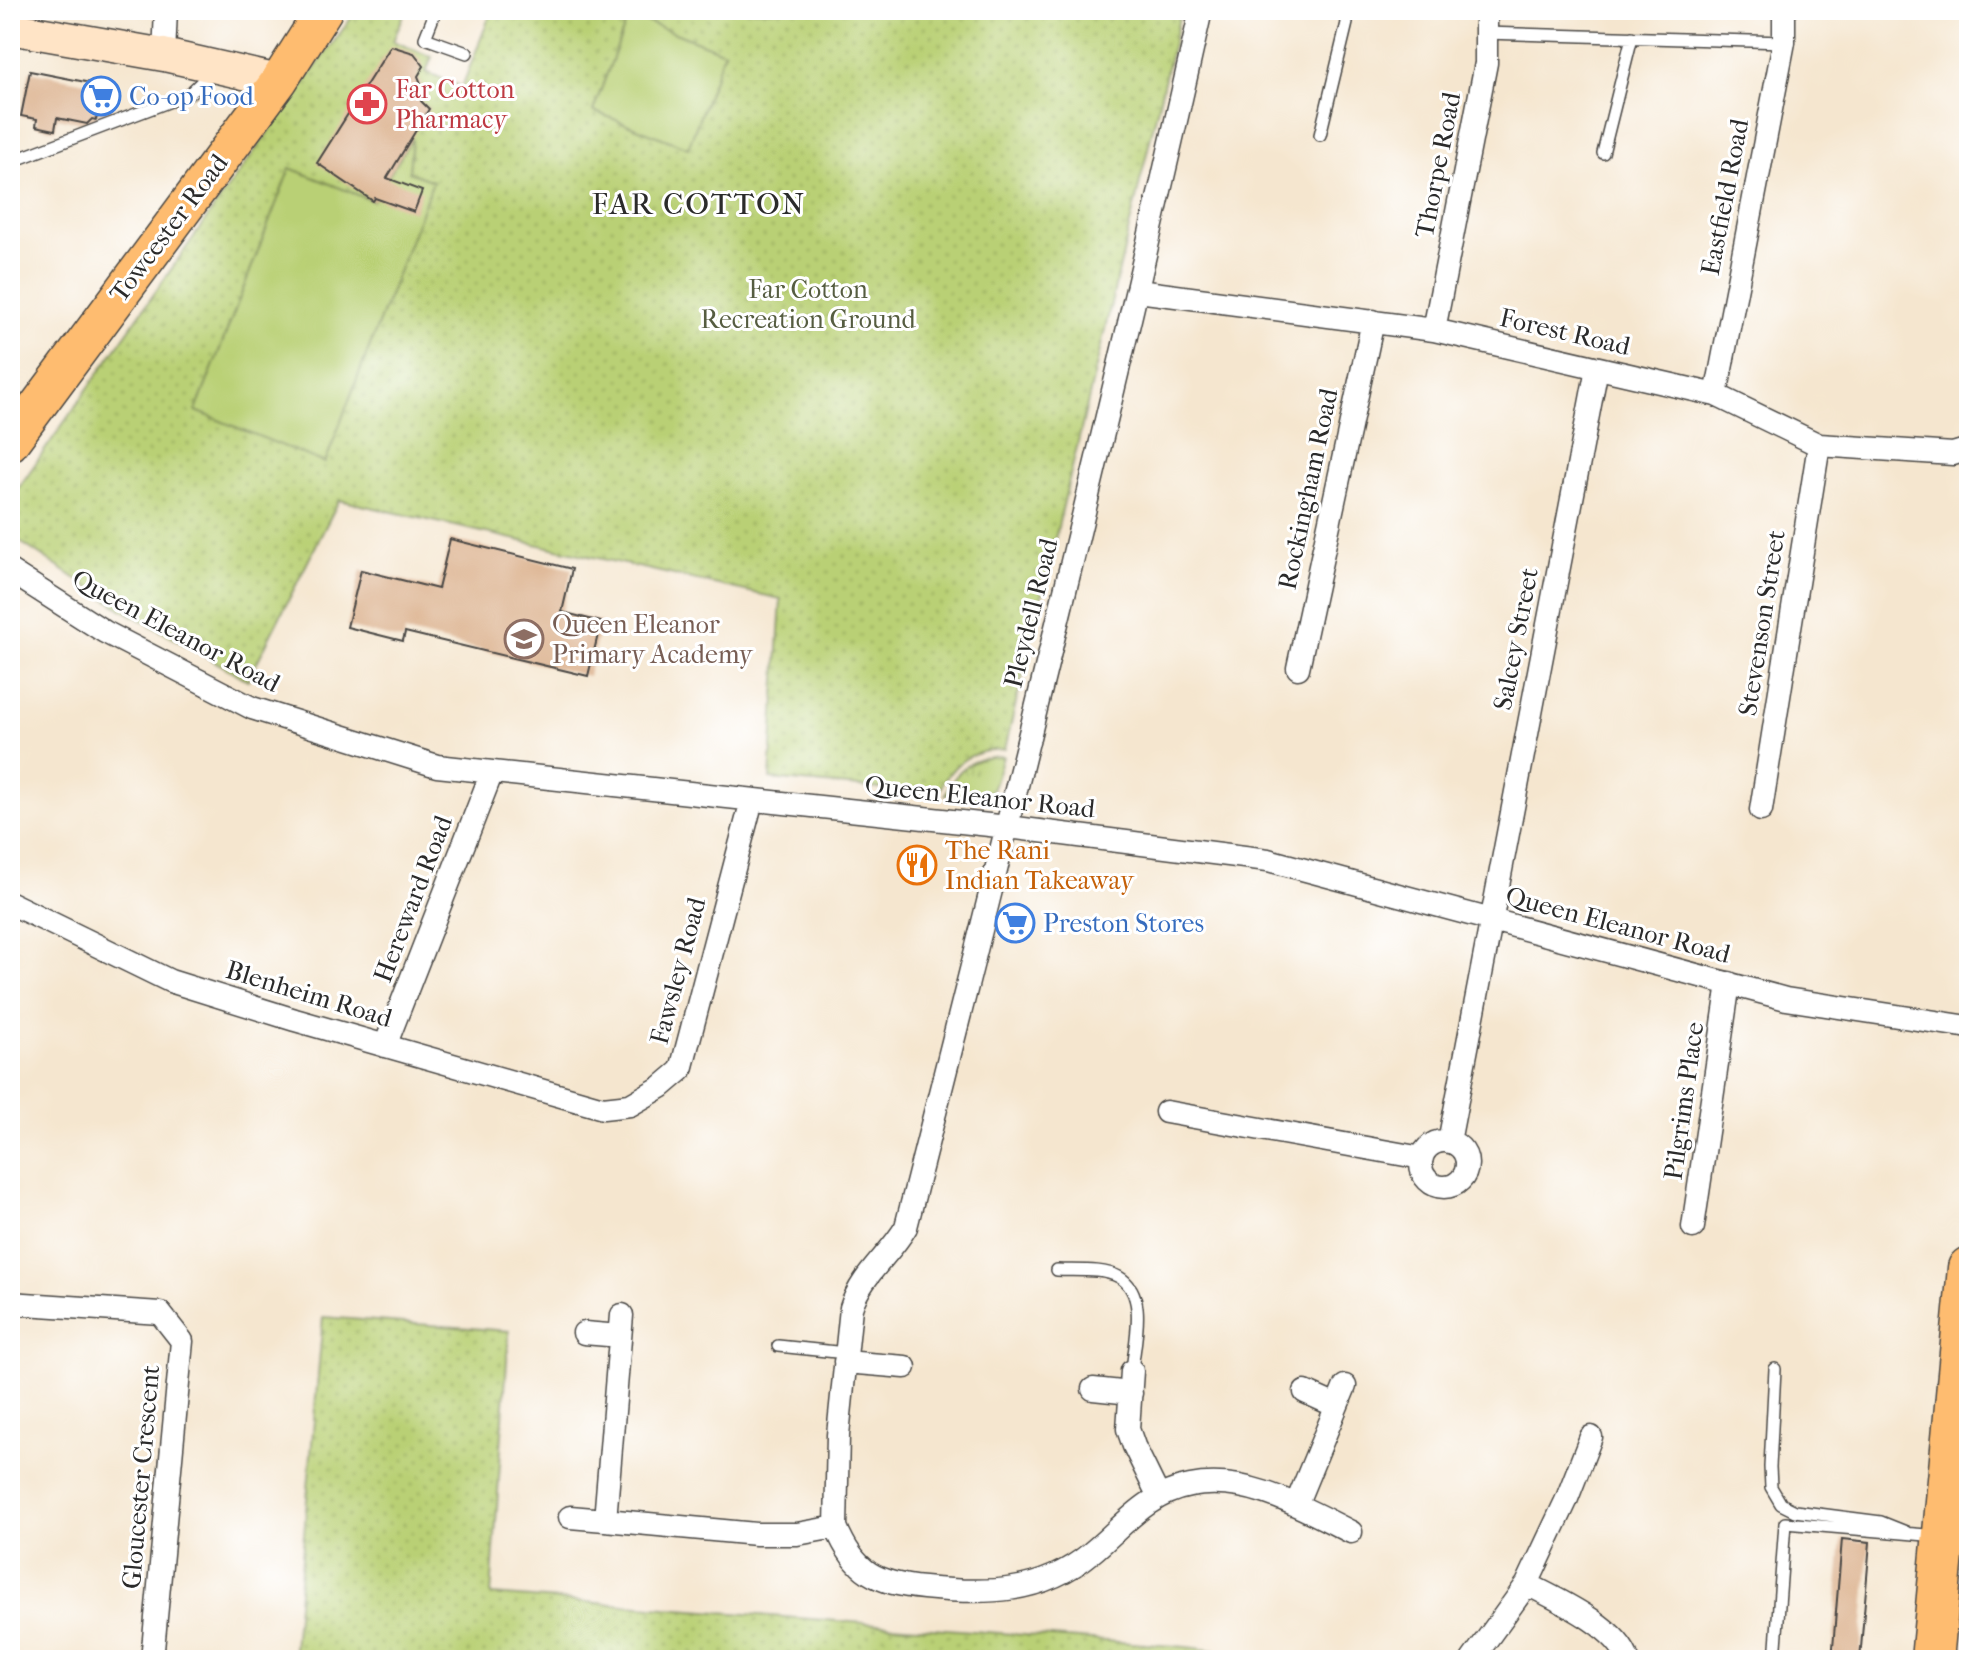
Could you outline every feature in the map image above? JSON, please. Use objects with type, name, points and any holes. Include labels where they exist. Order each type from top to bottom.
[{"type":"highway","points":[[1932,1660],[1926,1536],[1969,1268]]},
{"type":"main road","name":"Towcester Road","points":[[10,443],[279,81],[324,10]]},
{"type":"street","points":[[164,55],[166,10]]},
{"type":"street","name":"Pleydell Road","points":[[846,1358],[856,1290],[896,1245],[906,1227],[1008,827],[1138,291],[1201,10]]},
{"type":"street","name":"Thorpe Road","points":[[1434,330],[1486,63],[1486,10]]},
{"type":"street","name":"Eastfield Road","points":[[1716,395],[1784,42],[1784,10]]},
{"type":"street","points":[[10,28],[164,55],[279,81]]},
{"type":"street","name":"Forest Road","points":[[1138,291],[1434,330],[1716,395],[1819,445],[1953,454],[1969,449]]},
{"type":"street","name":"Rockingham Road","points":[[1298,668],[1373,321]]},
{"type":"street","name":"Salcey Street","points":[[1449,1142],[1597,368]]},
{"type":"street","name":"Stevenson Street","points":[[1761,810],[1819,445]]},
{"type":"street","name":"Queen Eleanor Road","points":[[10,571],[105,632],[252,708],[437,766],[1008,827],[1268,860],[1786,999],[1969,1027]]},
{"type":"street","name":"Hereward Road","points":[[385,1046],[492,772]]},
{"type":"street","name":"Fawsley Road","points":[[603,1108],[630,1105],[661,1087],[681,1070],[752,800]]},
{"type":"street","name":"Blenheim Road","points":[[10,903],[170,981],[603,1108]]},
{"type":"street","name":"Pilgrims Place","points":[[1693,1227],[1729,983]]},
{"type":"street","points":[[1166,1112],[1422,1158]]},
{"type":"street","points":[[1436,1142],[1449,1142],[1459,1146],[1467,1160],[1467,1168],[1459,1182],[1445,1188],[1429,1182],[1421,1169],[1422,1158],[1429,1146],[1436,1142]]},
{"type":"street","name":"Gloucester Crescent","points":[[10,1303],[160,1313],[182,1341],[152,1660]]},
{"type":"street","points":[[584,1333],[621,1326],[605,1520]]},
{"type":"street","points":[[905,1367],[846,1358],[838,1435],[836,1527],[845,1549],[858,1566],[875,1578],[908,1587],[975,1593],[1028,1586],[1089,1556],[1146,1503],[1189,1486],[1245,1486],[1296,1505],[1351,1532]]},
{"type":"street","points":[[1093,1389],[1131,1382],[1128,1429],[1159,1497]]},
{"type":"street","points":[[1296,1505],[1340,1396],[1305,1392]]},
{"type":"street","points":[[1472,1660],[1527,1584],[1566,1501],[1591,1437]]},
{"type":"street","points":[[570,1517],[756,1534],[797,1534],[836,1527]]},
{"type":"street","points":[[1527,1584],[1586,1614],[1626,1651],[1628,1660]]},
{"type":"lane","points":[[436,10],[425,38],[467,53]]},
{"type":"lane","points":[[1320,135],[1347,23],[1345,10]]},
{"type":"lane","points":[[1485,33],[1784,42]]},
{"type":"lane","points":[[1603,153],[1632,37]]},
{"type":"lane","points":[[10,162],[189,94],[217,67]]},
{"type":"lane","points":[[1057,1270],[1119,1276],[1134,1291],[1138,1306],[1131,1382]]},
{"type":"lane","points":[[778,1346],[846,1358]]},
{"type":"lane","points":[[1775,1369],[1770,1467],[1771,1487],[1781,1504],[1795,1511],[1881,1522],[1926,1536]]},
{"type":"lane","points":[[1775,1660],[1785,1523],[1926,1536]]},
{"type":"green space","name":"Far Cotton Recreation Ground","points":[[357,10],[406,10],[393,41],[432,57],[426,72],[462,87],[492,10],[1181,10],[1005,749],[982,752],[963,760],[949,774],[938,794],[770,779],[781,599],[339,500],[248,680],[123,610],[10,535],[10,500],[228,188]]},
{"type":"green space","points":[[629,15],[724,52],[688,148],[593,111]]},
{"type":"green space","points":[[412,138],[409,172],[433,181],[325,463],[196,411],[290,168],[373,201]]},
{"type":"green space","points":[[1003,756],[995,783],[987,795],[972,798],[945,795],[955,777],[967,765]]},
{"type":"green space","points":[[323,1317],[509,1331],[491,1595],[1186,1647],[1288,1660],[293,1660]]},
{"type":"building","points":[[391,46],[414,53],[424,66],[418,76],[422,86],[421,101],[429,109],[387,178],[422,191],[414,212],[375,198],[373,201],[317,163]]},
{"type":"building","points":[[30,71],[116,88],[111,113],[98,113],[96,120],[92,119],[87,124],[57,118],[55,130],[36,126],[37,119],[21,116]]},
{"type":"building","points":[[450,539],[572,569],[562,612],[601,622],[588,676],[405,632],[403,641],[347,627],[361,570],[438,589]]},
{"type":"building","points":[[1842,1539],[1870,1542],[1860,1660],[1832,1660]]},
{"type":"place","name":"Co-op Food","points":[[101,96]]},
{"type":"place","name":"Far Cotton Pharmacy","points":[[367,104]]},
{"type":"place","name":"Queen Eleanor Primary Academy","points":[[524,639]]},
{"type":"place","name":"The Rani Indian Takeaway","points":[[917,865]]},
{"type":"place","name":"Preston Stores","points":[[1015,923]]},
{"type":"district","name":"FAR COTTON","points":[[699,204]]}]
